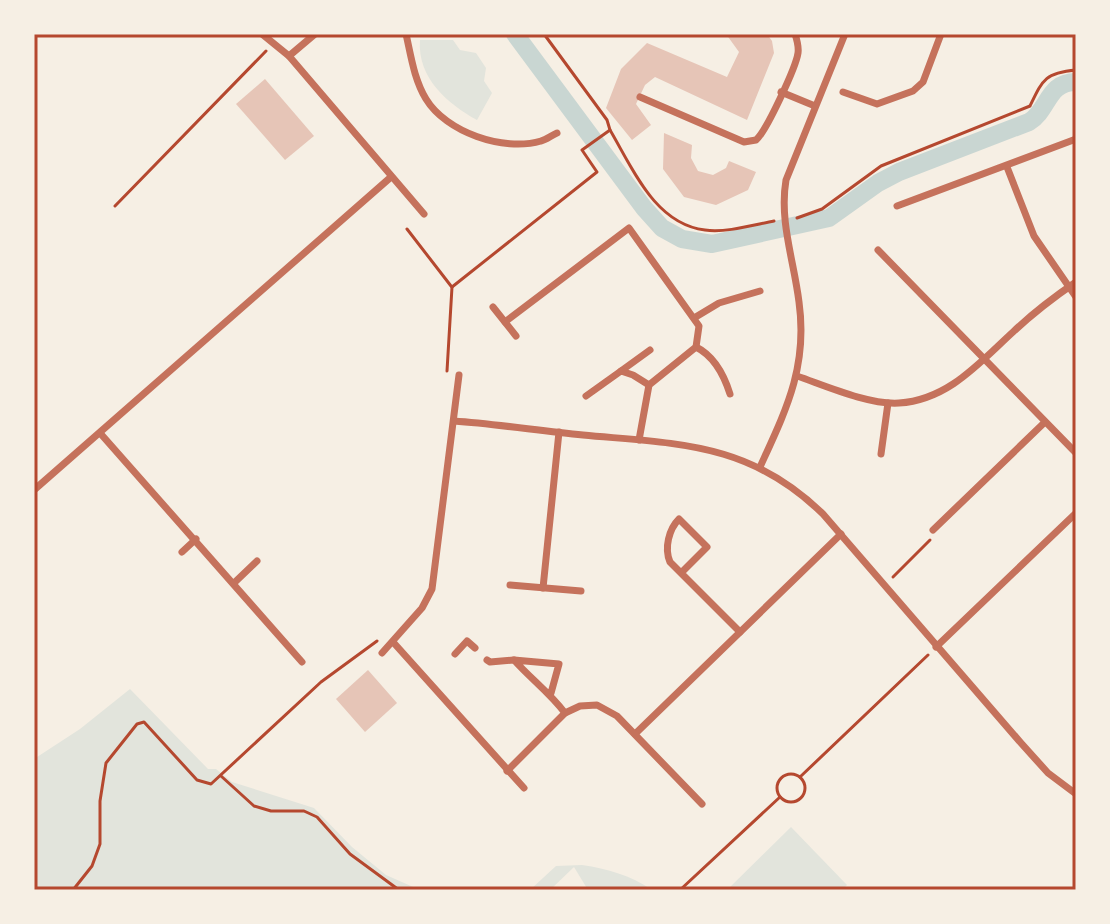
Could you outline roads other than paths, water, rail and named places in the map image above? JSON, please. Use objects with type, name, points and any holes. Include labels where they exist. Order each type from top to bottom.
[{"type":"street","points":[[262,34],[289,56],[424,214]]},
{"type":"street","points":[[289,56],[315,34]]},
{"type":"street","points":[[406,34],[414,73],[420,86],[427,100],[447,121],[493,142],[541,141],[557,133]]},
{"type":"street","points":[[640,97],[749,142],[762,136],[798,53],[795,34]]},
{"type":"street","points":[[760,467],[797,376],[802,336],[783,201],[792,162],[845,34]]},
{"type":"street","points":[[843,92],[877,104],[913,91],[923,82],[941,34]]},
{"type":"street","points":[[781,92],[815,106]]},
{"type":"street","points":[[897,206],[1076,139]]},
{"type":"street","points":[[1007,167],[1034,236],[1072,284],[1076,297]]},
{"type":"street","points":[[34,490],[391,177]]},
{"type":"street","points":[[505,322],[629,228],[699,326],[696,347],[649,385],[639,440]]},
{"type":"street","points":[[878,250],[1076,453]]},
{"type":"street","points":[[797,376],[842,392],[888,403],[919,400],[959,382],[1072,284]]},
{"type":"street","points":[[694,318],[719,303],[760,291]]},
{"type":"street","points":[[493,307],[516,336]]},
{"type":"street","points":[[696,347],[705,352],[724,376],[730,394]]},
{"type":"street","points":[[586,396],[650,350]]},
{"type":"street","points":[[621,371],[649,385]]},
{"type":"street","points":[[382,653],[422,608],[432,589],[459,375]]},
{"type":"street","points":[[881,454],[888,403]]},
{"type":"street","points":[[454,421],[691,445],[760,467],[802,493],[1048,773],[1076,794]]},
{"type":"street","points":[[933,530],[1045,422]]},
{"type":"street","points":[[543,588],[559,432]]},
{"type":"street","points":[[100,433],[302,662]]},
{"type":"street","points":[[936,647],[1076,513]]},
{"type":"street","points":[[681,573],[707,547],[679,519],[671,527],[667,556],[681,573],[740,632]]},
{"type":"street","points":[[635,734],[841,534]]},
{"type":"street","points":[[182,552],[196,539]]},
{"type":"street","points":[[234,583],[257,561]]},
{"type":"street","points":[[510,585],[581,591]]},
{"type":"street","points":[[455,654],[467,641],[475,648]]},
{"type":"street","points":[[393,642],[524,788]]},
{"type":"street","points":[[487,660],[559,664],[551,693]]},
{"type":"street","points":[[514,660],[535,683],[551,693],[565,713]]},
{"type":"street","points":[[507,771],[565,713],[580,706],[604,707],[635,734],[702,804]]},
{"type":"waterway","points":[[515,34],[662,228],[682,239],[712,244],[829,218],[899,172],[1029,122],[1041,111],[1054,91],[1066,83],[1076,82]]}]
